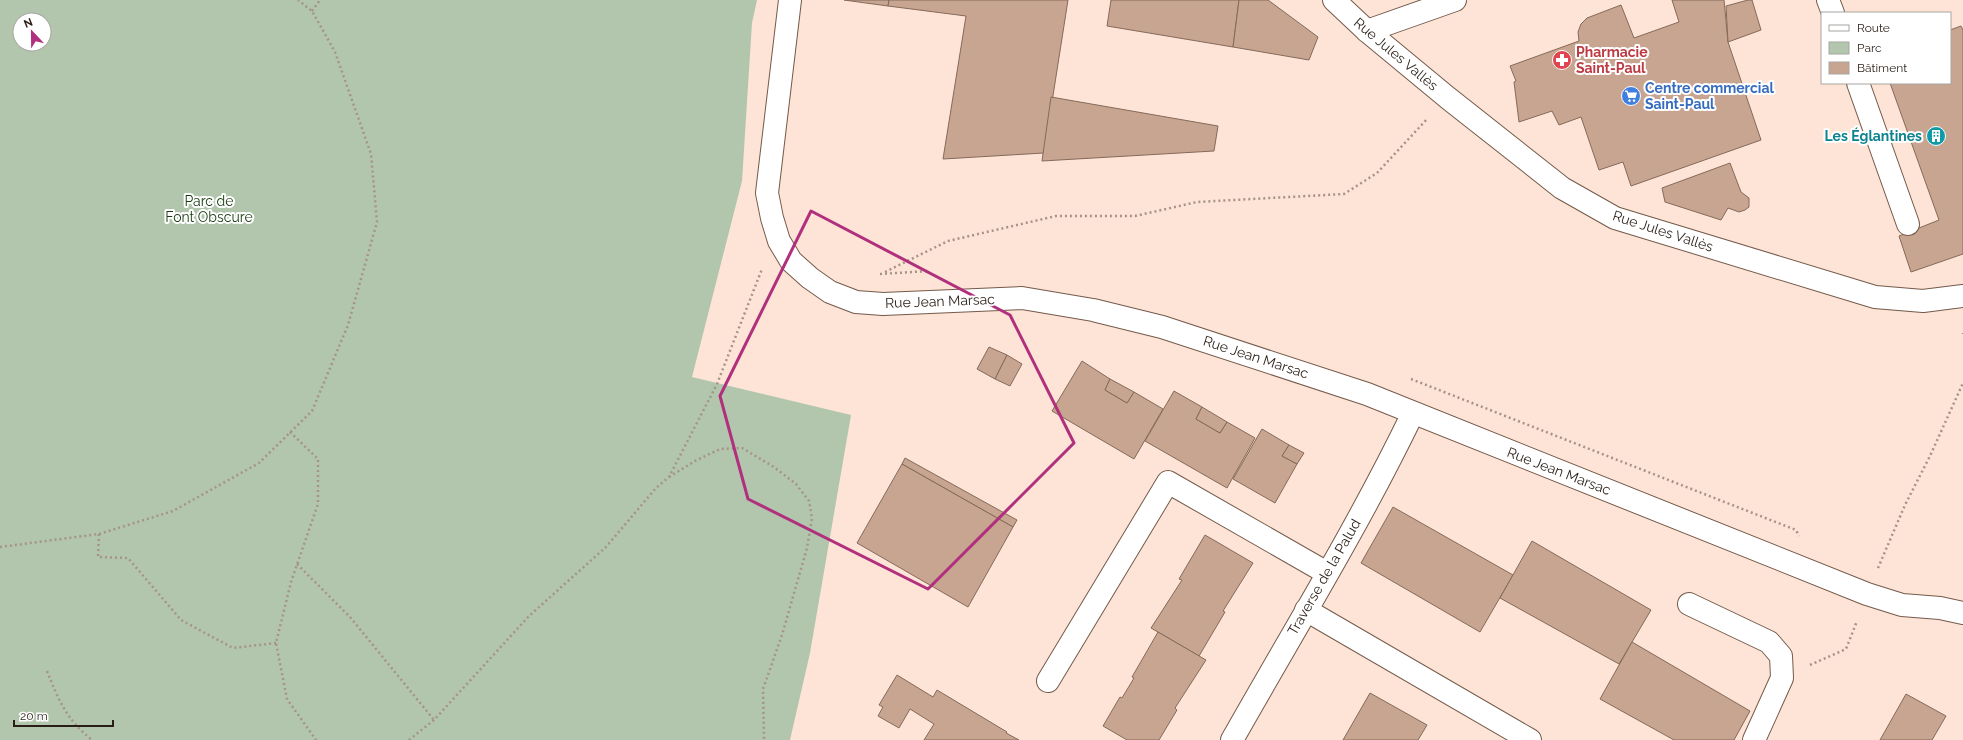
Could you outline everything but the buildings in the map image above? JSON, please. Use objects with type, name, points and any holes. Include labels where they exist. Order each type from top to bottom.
[{"type":"street","name":"Rue Jean Marsac","points":[[790,0],[767,192],[772,218],[779,241],[791,261],[810,278],[830,292],[856,302],[883,304],[1022,298],[1093,310],[1177,332],[1367,394],[1413,414],[1868,594],[1902,605],[1940,608],[1963,613]]},
{"type":"street","name":"Rue Jules Vallès","points":[[1334,0],[1367,31],[1448,98],[1562,188],[1615,218],[1875,297],[1923,301],[1963,296]]},
{"type":"street","points":[[1828,0],[1833,12]]},
{"type":"street","points":[[1367,31],[1443,2]]},
{"type":"street","points":[[1858,84],[1908,224]]},
{"type":"street","name":"Traverse de la Palud","points":[[1232,740],[1327,573],[1413,414]]},
{"type":"street","points":[[1048,681],[1168,482],[1327,573]]},
{"type":"street","points":[[1689,604],[1769,642],[1781,656],[1782,678],[1754,740]]},
{"type":"street","points":[[1306,610],[1530,740]]},
{"type":"path","points":[[0,547],[99,534],[173,511],[259,463],[312,411],[345,332],[377,222],[371,154],[335,52],[312,11],[298,0]]},
{"type":"path","points":[[312,11],[320,0]]},
{"type":"path","points":[[884,272],[948,242],[1056,216],[1135,216],[1197,202],[1344,194],[1377,172],[1422,123]]},
{"type":"path","points":[[669,477],[717,384],[762,268]]},
{"type":"path","points":[[1886,550],[1905,505],[1930,456],[1963,383]]},
{"type":"path","points":[[290,432],[318,459],[318,504],[297,564],[276,643],[287,699],[315,740]]},
{"type":"path","points":[[409,740],[434,720],[529,616],[606,547],[656,488],[669,477],[695,461],[720,449],[742,448],[774,467],[796,484],[809,501],[812,518],[807,548],[782,635],[762,689],[764,740]]},
{"type":"path","points":[[99,534],[98,557],[128,558],[181,620],[233,648],[276,643]]},
{"type":"path","points":[[297,564],[350,616],[434,720]]},
{"type":"path","points":[[1782,678],[1846,649],[1855,624]]},
{"type":"path","points":[[47,671],[61,706],[80,730],[92,740]]},
{"type":"highlighted area","points":[[811,211],[1010,315],[1074,443],[928,589],[748,499],[720,396]]},
{"type":"green space","name":"Parc de Font Obscure","points":[[0,0],[757,0],[752,23],[742,181],[692,377],[851,415],[810,653],[790,740],[0,740]]},
{"type":"place","name":"Pharmacie Saint-Paul","points":[[1562,60]]},
{"type":"place","name":"Centre commercial Saint-Paul","points":[[1631,96]]},
{"type":"place","name":"Les Églantines","points":[[1936,136]]}]
